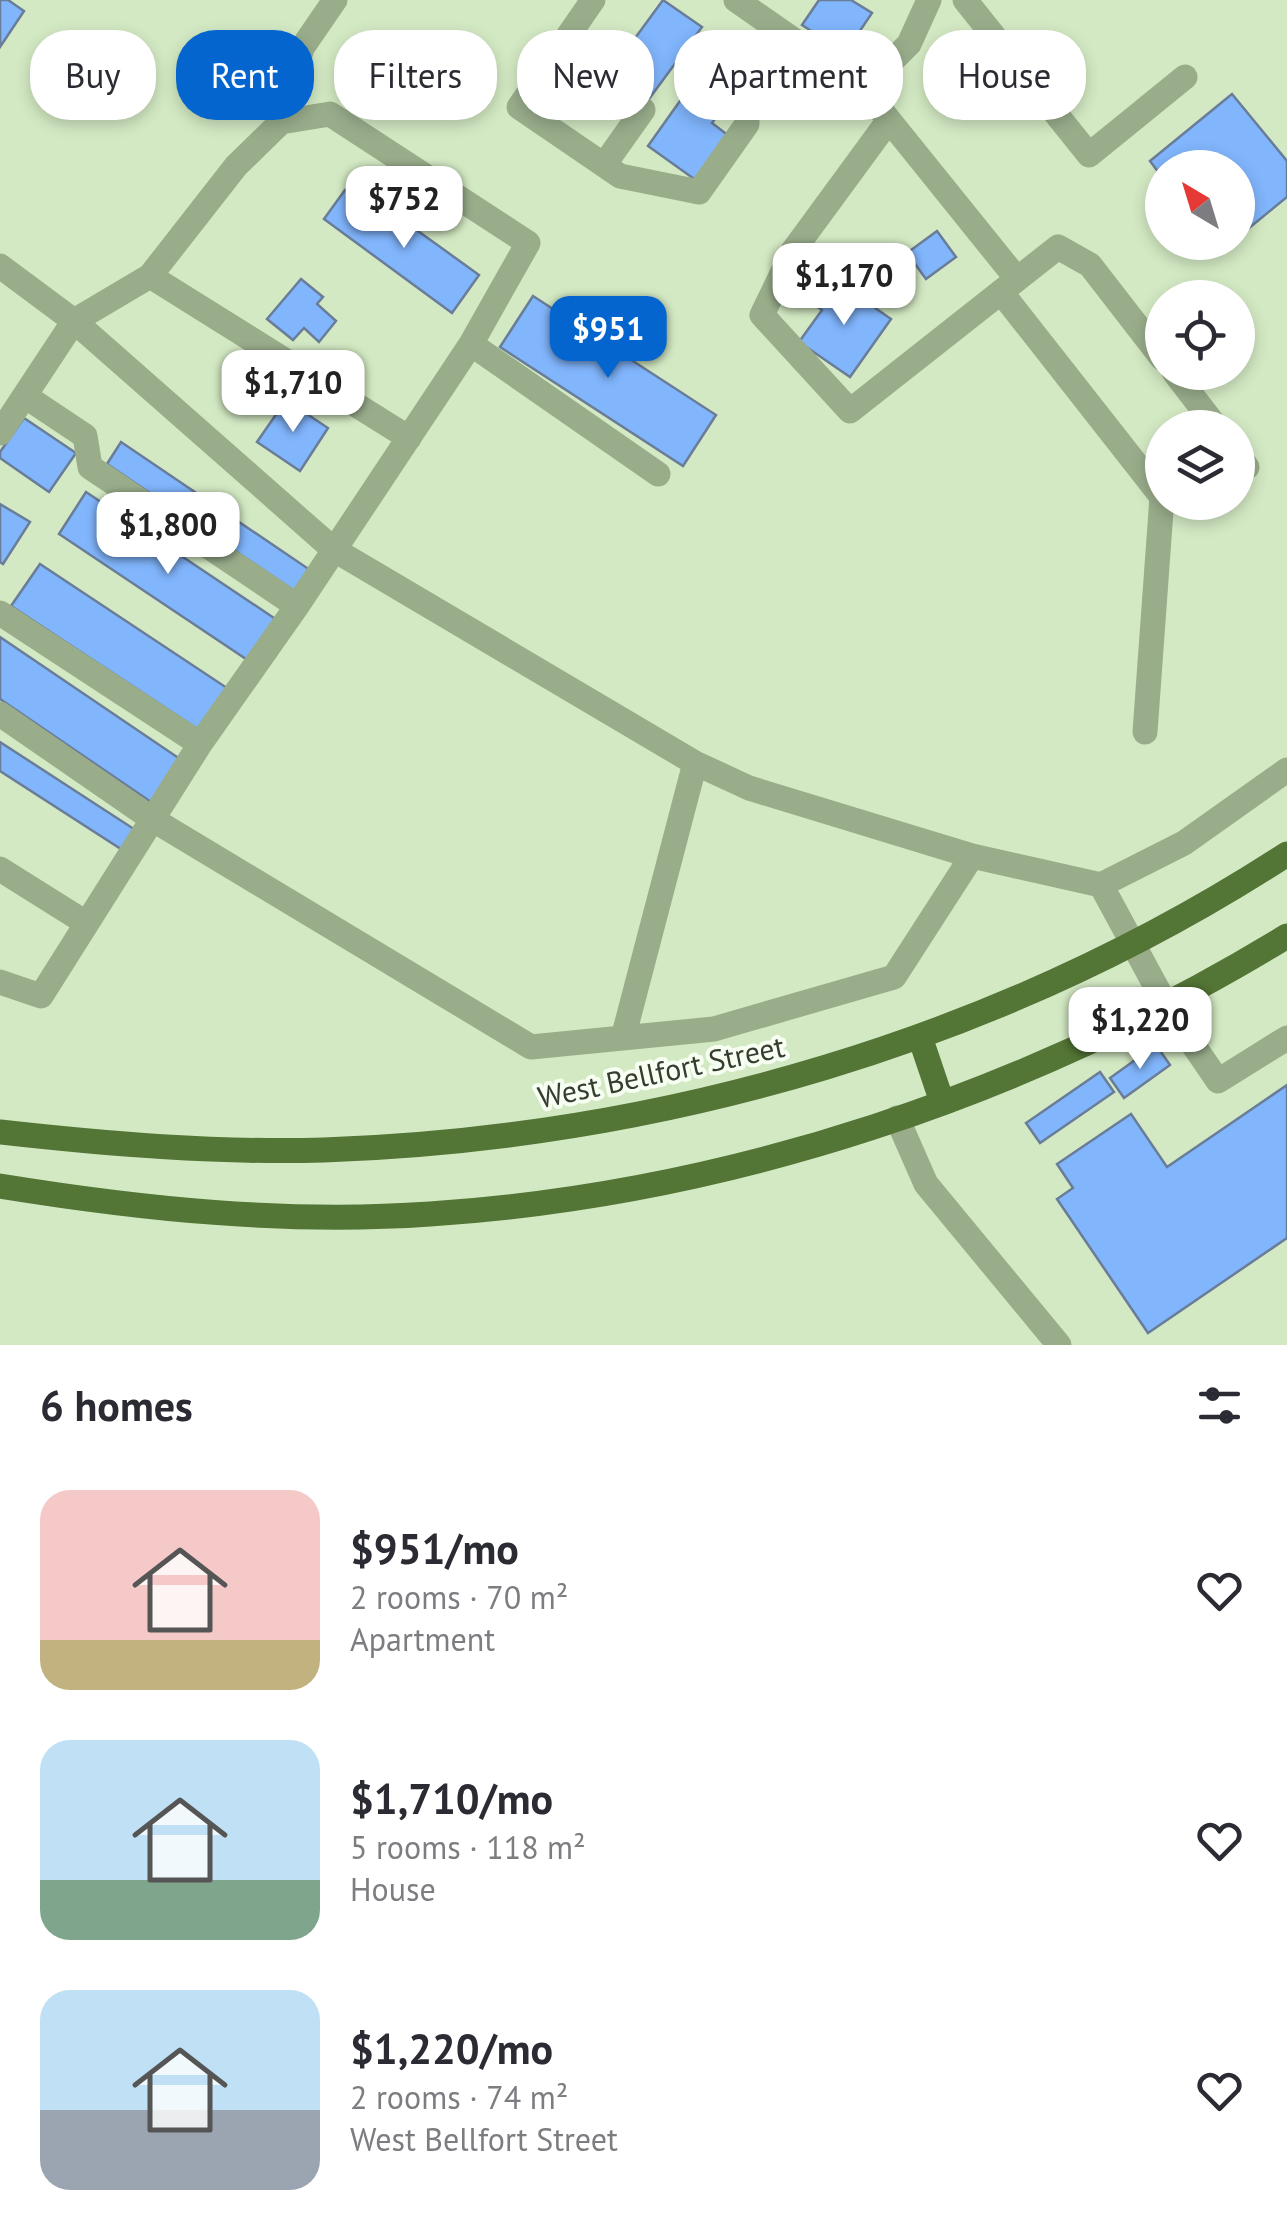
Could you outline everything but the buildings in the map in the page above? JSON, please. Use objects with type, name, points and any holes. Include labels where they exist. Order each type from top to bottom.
[{"type":"main road","name":"West Bellfort Street","points":[[0,1132],[136,1146],[322,1150],[488,1138],[678,1107],[784,1080],[920,1037],[1072,974],[1132,944],[1287,854]]},
{"type":"main road","points":[[0,1186],[168,1209],[297,1215],[428,1214],[640,1186],[772,1156],[897,1118],[1039,1065],[1166,1005],[1287,936]]},
{"type":"main road","points":[[920,1037],[942,1102]]},
{"type":"lane","points":[[0,433],[74,321],[150,276],[236,166],[281,122],[302,48],[335,0]]},
{"type":"lane","points":[[572,30],[592,0]]},
{"type":"lane","points":[[736,0],[780,30]]},
{"type":"lane","points":[[903,50],[929,0]]},
{"type":"lane","points":[[965,0],[1089,155],[1185,77]]},
{"type":"lane","points":[[0,982],[41,996],[200,744],[471,344],[528,243],[330,114],[281,122]]},
{"type":"lane","points":[[537,120],[620,176],[699,192],[747,120]]},
{"type":"lane","points":[[604,165],[637,120]]},
{"type":"lane","points":[[1145,336],[1090,265],[1058,247],[1009,285],[850,412],[762,315],[793,251],[890,120],[1009,285],[1162,497],[1145,732]]},
{"type":"lane","points":[[0,266],[74,321],[334,549],[695,763],[750,788],[972,856],[1101,885],[1184,843],[1287,770]]},
{"type":"lane","points":[[150,276],[409,438]]},
{"type":"lane","points":[[471,344],[658,474]]},
{"type":"lane","points":[[1188,390],[1203,410]]},
{"type":"lane","points":[[25,396],[85,436],[90,467],[296,606]]},
{"type":"lane","points":[[0,613],[200,744]]},
{"type":"lane","points":[[0,714],[152,819],[531,1047],[714,1029],[894,977],[972,856]]},
{"type":"lane","points":[[623,1038],[695,763]]},
{"type":"lane","points":[[0,869],[86,923]]},
{"type":"lane","points":[[1101,885],[1166,1005],[1218,1082],[1287,1038]]},
{"type":"lane","points":[[897,1118],[926,1184],[1059,1345]]},
{"type":"shaded area","points":[[0,0],[1287,0],[1287,1345],[0,1345]]}]
